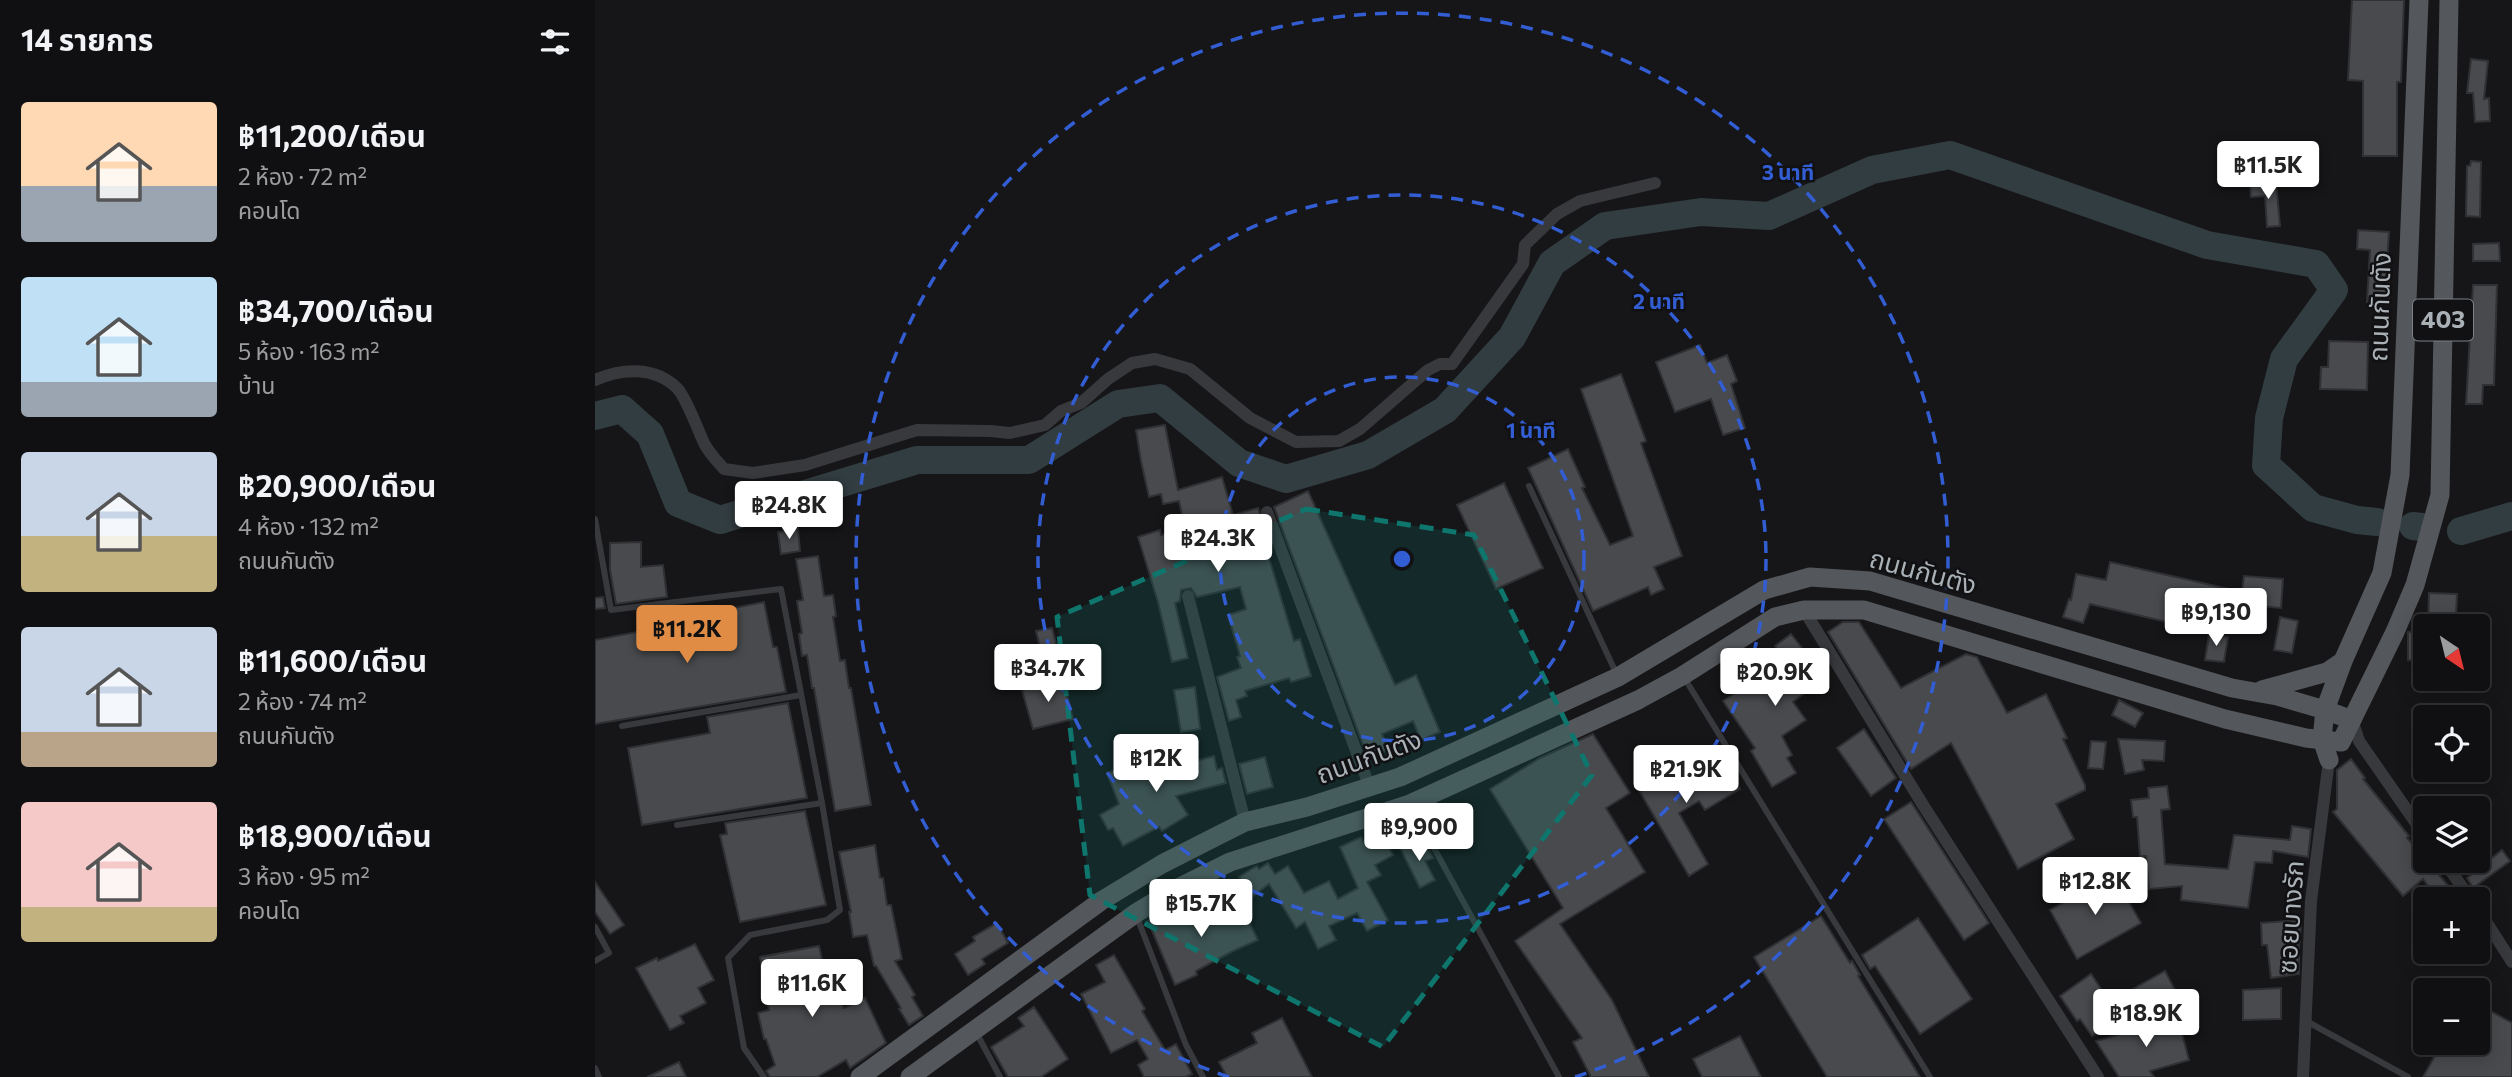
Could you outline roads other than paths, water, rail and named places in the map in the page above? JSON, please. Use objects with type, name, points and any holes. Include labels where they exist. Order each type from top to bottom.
[{"type":"main road","name":"ถนนกันตัง","points":[[867,1075],[1094,905],[1162,864],[1245,822],[1370,788],[1400,777],[1618,677],[1764,590],[1810,578],[1870,581],[2232,688],[2325,710],[2343,661],[2382,573],[2400,475],[2419,0]]},
{"type":"main road","name":"403","points":[[2352,720],[2415,586],[2440,495],[2449,0]]},
{"type":"main road","points":[[1835,610],[1837,579]]},
{"type":"main road","name":"ถนนกันตัง","points":[[910,1077],[1136,914],[1176,889],[1230,862],[1410,804],[1682,676],[1776,617],[1804,610],[1864,610],[2225,719],[2341,741]]},
{"type":"main road","points":[[2254,692],[2327,672],[2343,661]]},
{"type":"main road","points":[[2225,719],[2232,688]]},
{"type":"main road","points":[[1571,698],[1584,724]]},
{"type":"main road","points":[[2325,710],[2352,720],[2329,760]]},
{"type":"main road","points":[[2325,710],[2341,741]]},
{"type":"main road","points":[[1332,799],[1340,827]]},
{"type":"main road","points":[[1094,905],[1112,931]]},
{"type":"street","points":[[595,380],[607,374],[636,370],[653,373],[679,389],[706,447],[724,469],[753,473],[805,465],[917,430],[1010,433],[1045,425],[1061,411],[1081,403],[1108,379],[1132,363],[1155,359],[1190,369],[1250,418],[1296,442],[1339,441],[1360,429],[1428,370],[1440,364],[1451,364],[1523,264],[1525,246],[1557,214],[1580,201],[1655,183]]},
{"type":"street","points":[[1267,512],[1370,788]]},
{"type":"street","points":[[1188,596],[1245,822]]},
{"type":"street","points":[[1804,610],[1923,806],[2098,1077]]},
{"type":"street","points":[[2341,741],[2413,822]]},
{"type":"street","name":"ซอยบางรัก","points":[[2303,1077],[2308,1022],[2311,901],[2329,760]]},
{"type":"street","points":[[2490,928],[2512,962]]},
{"type":"lane","points":[[1529,486],[1618,677]]},
{"type":"lane","points":[[595,519],[611,610],[781,589],[840,910],[827,920],[750,935],[728,958],[744,1048],[764,1077]]},
{"type":"lane","points":[[1682,676],[1930,1077]]},
{"type":"lane","points":[[622,726],[801,695]]},
{"type":"lane","points":[[677,825],[822,803]]},
{"type":"lane","points":[[1410,804],[1559,1077]]},
{"type":"lane","points":[[1136,914],[1186,1045],[1203,1077]]},
{"type":"lane","points":[[595,928],[608,953],[595,961]]},
{"type":"lane","points":[[2308,1022],[2408,1077]]},
{"type":"lane","points":[[975,1030],[1000,1077]]},
{"type":"lane","points":[[595,1068],[599,1077]]},
{"type":"waterway","points":[[595,416],[622,409],[650,434],[678,503],[720,520],[917,460],[1029,460],[1118,404],[1160,398],[1239,463],[1286,479],[1368,455],[1445,410],[1512,337],[1552,263],[1605,226],[1701,212],[1769,216],[1872,170],[1950,155],[2207,245],[2316,264],[2334,290],[2284,359],[2269,418],[2266,465],[2313,508],[2357,520],[2377,522]]},
{"type":"waterway","points":[[2461,531],[2512,516]]},
{"type":"waterway","points":[[2413,526],[2422,527]]}]
